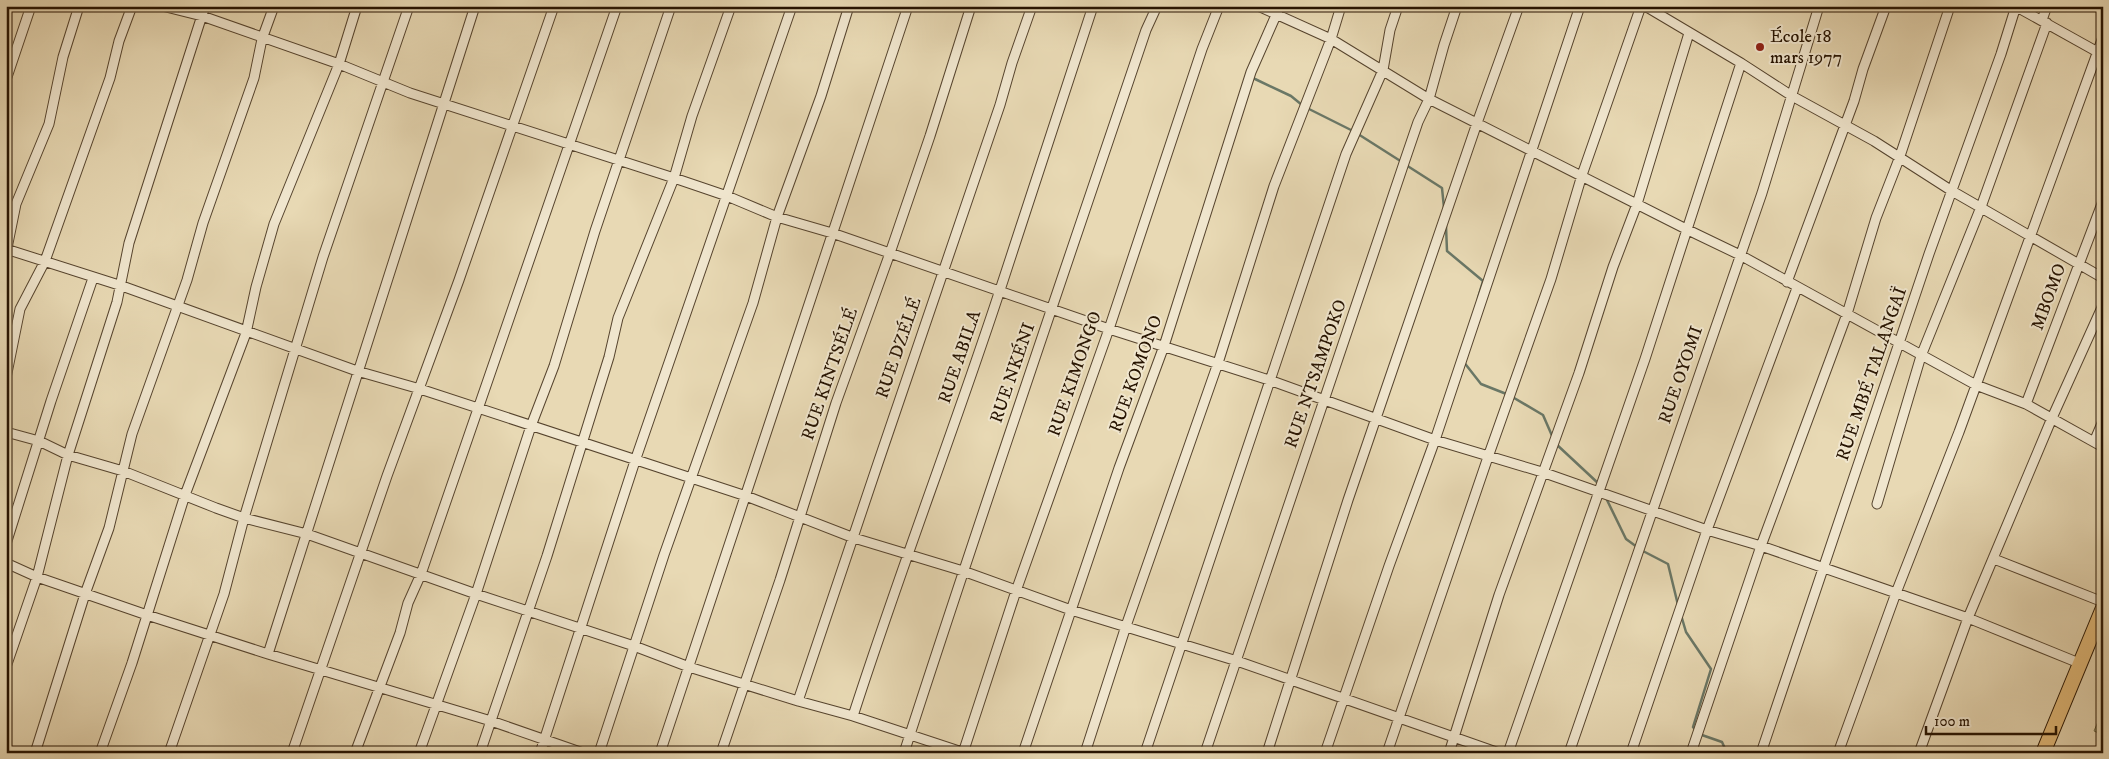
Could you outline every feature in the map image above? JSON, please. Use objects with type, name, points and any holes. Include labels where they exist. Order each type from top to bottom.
[{"type":"main road","points":[[2043,753],[2103,608]]},
{"type":"street","points":[[6,80],[30,6]]},
{"type":"street","points":[[79,6],[63,58],[49,124],[16,204],[7,251],[44,260],[93,278],[122,286],[178,308],[357,371],[420,389],[746,496],[854,538],[963,572],[1071,610],[1182,643],[1292,679],[1499,753]]},
{"type":"street","points":[[6,378],[20,309],[44,260],[110,78],[132,6]]},
{"type":"street","points":[[162,6],[202,16],[262,39],[339,64],[444,104],[674,178],[727,196],[777,217],[832,233],[942,270],[1109,329],[1272,380],[1436,440],[1542,472],[1707,530],[1761,546],[1968,618],[2079,663]]},
{"type":"street","points":[[6,666],[37,577],[68,455],[122,286],[122,272],[129,243],[204,6]]},
{"type":"street","points":[[35,753],[85,594],[109,528],[132,434],[178,308],[203,223],[254,78],[262,39],[274,6]]},
{"type":"street","points":[[100,753],[185,496],[246,332],[256,287],[274,224],[339,64],[357,6]]},
{"type":"street","points":[[170,753],[228,580],[244,518],[323,258],[409,6]]},
{"type":"street","points":[[268,654],[475,6]]},
{"type":"street","points":[[292,753],[387,476],[420,389],[554,6]]},
{"type":"street","points":[[356,753],[400,632],[408,602],[421,574],[450,484],[478,408],[616,6]]},
{"type":"street","points":[[419,753],[437,705],[450,660],[476,594],[531,426],[554,366],[595,231],[671,6]]},
{"type":"street","points":[[480,753],[582,443],[609,357],[618,318],[674,178],[692,116],[731,6]]},
{"type":"street","points":[[540,753],[635,461],[792,6]]},
{"type":"street","points":[[599,753],[634,646],[753,303],[777,217],[821,96],[850,6]]},
{"type":"street","points":[[660,753],[908,6]]},
{"type":"street","name":"RUE KINTSÉLÉ","points":[[721,753],[836,403],[890,253],[971,6]]},
{"type":"street","name":"RUE DZÉLÉ","points":[[798,701],[1032,6]]},
{"type":"street","name":"RUE ABILA","points":[[853,716],[1000,291],[1058,108],[1093,6]]},
{"type":"street","name":"RUE NKÉNI","points":[[904,753],[1051,309],[1146,30],[1157,6]]},
{"type":"street","name":"RUE KIMONGO","points":[[964,753],[1016,591],[1109,329],[1202,48],[1219,6]]},
{"type":"street","points":[[1258,6],[1331,39],[1429,99],[1740,255],[1976,385],[2026,404],[2098,444],[2103,421]]},
{"type":"street","name":"RUE KOMONO","points":[[1023,753],[1119,468],[1164,346],[1251,72],[1280,6]]},
{"type":"street","points":[[1085,753],[1126,626],[1218,364],[1274,186],[1331,39],[1341,6]]},
{"type":"street","points":[[1145,753],[1272,380],[1346,154],[1384,70],[1390,30],[1398,6]]},
{"type":"street","name":"RUE NTSAMPOKO","points":[[1205,753],[1418,122],[1429,99],[1444,45],[1458,6]]},
{"type":"street","points":[[1267,753],[1348,500],[1378,419],[1477,123],[1519,6]]},
{"type":"street","points":[[1325,753],[1389,566],[1436,440],[1580,6]]},
{"type":"street","points":[[1388,753],[1488,457],[1551,279],[1582,175],[1643,6],[1741,63],[1792,96],[1874,141],[1899,159],[1952,191],[2103,278]]},
{"type":"street","name":"RUE OYOMI","points":[[1568,753],[1762,193],[1819,6]]},
{"type":"street","points":[[1787,282],[1854,101],[1863,69],[1886,6]]},
{"type":"street","points":[[1691,753],[1761,546],[1847,314],[1876,218],[1899,159],[1950,6]]},
{"type":"street","points":[[2015,6],[2100,54]]},
{"type":"street","name":"RUE MBÉ TALANGAÏ","points":[[1761,753],[1899,344],[2001,54],[2015,6]]},
{"type":"street","points":[[1877,504],[1921,356],[1981,207],[2045,22],[2047,6]]},
{"type":"street","points":[[1449,753],[1499,595],[1579,373],[1613,267],[1637,204],[1689,33]]},
{"type":"street","points":[[1838,753],[1896,593],[1976,385],[2029,235],[2100,54],[2103,37]]},
{"type":"street","points":[[1508,753],[1688,230],[1741,63]]},
{"type":"street","name":"MBOMO","points":[[2026,404],[2103,201]]},
{"type":"street","points":[[6,544],[38,441],[93,278]]},
{"type":"street","points":[[1630,753],[1707,530],[1797,288]]},
{"type":"street","points":[[1919,753],[1968,618],[2052,418],[2103,305]]},
{"type":"street","points":[[6,432],[38,441],[68,455],[123,471],[244,518],[307,534],[476,594],[580,627],[689,667],[853,716],[964,753]]},
{"type":"street","points":[[1994,559],[2103,602]]},
{"type":"street","points":[[6,563],[37,577],[85,594],[268,654],[491,721],[583,753]]},
{"type":"green space","points":[[2103,710],[2103,735],[2094,731]]},
{"type":"waterway","points":[[1255,79],[1291,96],[1302,105]]},
{"type":"waterway","points":[[1307,108],[1353,131]]},
{"type":"waterway","points":[[1358,134],[1402,162]]},
{"type":"waterway","points":[[1406,165],[1442,188],[1444,208]]},
{"type":"waterway","points":[[1446,226],[1447,251],[1483,281],[1478,298]]},
{"type":"waterway","points":[[1463,361],[1481,384],[1509,395],[1543,415],[1553,438]]},
{"type":"waterway","points":[[1555,443],[1599,484]]},
{"type":"waterway","points":[[1606,498],[1626,539],[1637,547]]},
{"type":"waterway","points":[[1641,550],[1668,564],[1678,605]]},
{"type":"waterway","points":[[1681,615],[1686,632],[1711,669],[1693,727],[1696,730]]},
{"type":"waterway","points":[[1699,734],[1722,742],[1727,753]]},
{"type":"place","name":"École 18 mars 1977","points":[[1760,47]]}]
